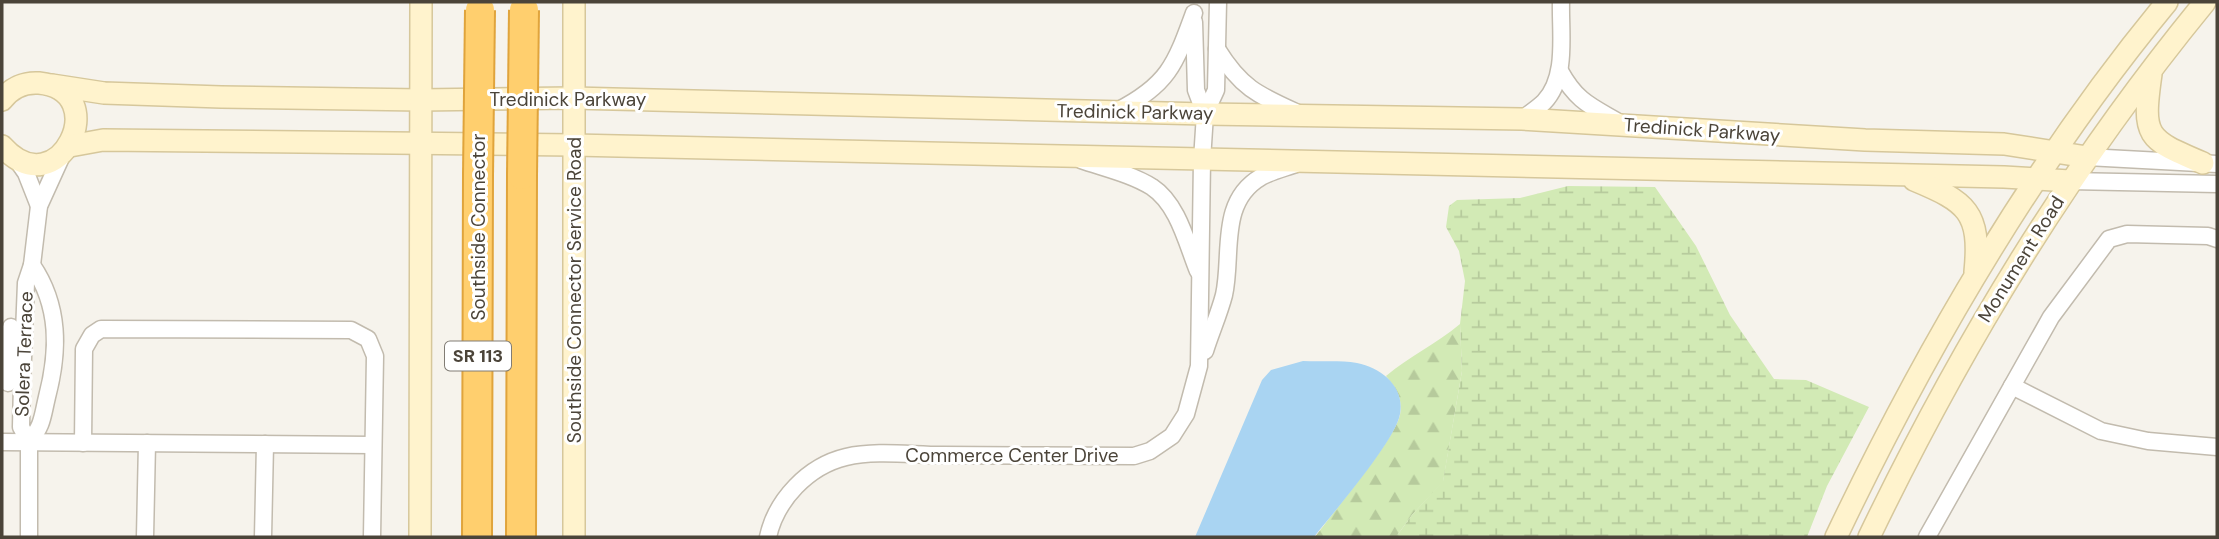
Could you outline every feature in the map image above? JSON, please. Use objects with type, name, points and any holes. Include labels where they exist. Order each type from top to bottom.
[{"type":"highway","name":"Southside Connector","points":[[477,537],[480,6]]},
{"type":"highway","name":"SR 113","points":[[521,537],[524,6]]},
{"type":"street","points":[[420,537],[421,2]]},
{"type":"street","name":"Southside Connector Service Road","points":[[574,2],[574,537]]},
{"type":"street","name":"Commerce Center Drive","points":[[768,537],[771,525],[792,490],[824,466],[845,457],[888,454],[1134,456],[1150,451],[1172,436],[1186,414],[1199,366],[1202,160],[1205,114],[1216,90],[1218,2]]},
{"type":"street","points":[[1522,119],[1544,102],[1560,72],[1560,2]]},
{"type":"street","name":"Monument Road","points":[[1836,537],[1921,370],[1975,276],[2055,152],[2151,12],[2167,2]]},
{"type":"street","name":"Monument Road","points":[[1869,537],[1936,402],[1989,308],[2087,157],[2151,70],[2206,2]]},
{"type":"street","points":[[1116,112],[1145,97],[1165,78],[1181,48],[1194,7]]},
{"type":"street","name":"Commerce Center Drive","points":[[1194,7],[1196,90],[1205,114]]},
{"type":"street","points":[[1217,49],[1241,83],[1258,95],[1304,116]]},
{"type":"street","points":[[2151,70],[2146,108],[2148,125],[2154,137],[2171,149],[2210,164]]},
{"type":"street","points":[[1560,72],[1570,90],[1580,100],[1621,124]]},
{"type":"street","name":"Tredinick Parkway","points":[[2,100],[14,88],[37,83],[117,94],[421,100],[573,98],[1522,119],[1865,140],[2004,144],[2087,157],[2210,164]]},
{"type":"street","points":[[52,85],[70,100],[75,111],[75,135],[67,148]]},
{"type":"street","name":"Tredinick Parkway","points":[[10,153],[38,164],[48,162],[67,148],[103,140],[574,145],[2217,184]]},
{"type":"street","name":"Solera Terrace","points":[[29,537],[29,442],[22,427],[11,383],[12,327],[32,265],[39,206],[67,148]]},
{"type":"street","name":"Solera Terrace","points":[[10,153],[26,173],[39,206]]},
{"type":"street","points":[[1072,156],[1137,180],[1163,197],[1176,219],[1201,277]]},
{"type":"street","points":[[1199,366],[1224,294],[1230,225],[1238,199],[1248,186],[1262,176],[1302,162]]},
{"type":"street","points":[[1903,176],[1952,197],[1968,212],[1977,239],[1975,276]]},
{"type":"street","points":[[1927,537],[2051,317],[2109,239],[2127,234],[2208,236],[2217,239]]},
{"type":"street","name":"Solera Terrace","points":[[29,442],[41,428],[56,354],[54,328],[43,281],[32,265]]},
{"type":"street","points":[[12,327],[54,328]]},
{"type":"street","points":[[83,443],[84,349],[92,335],[101,329],[351,330],[368,339],[374,356],[372,537]]},
{"type":"street","points":[[11,383],[50,384]]},
{"type":"street","points":[[2012,386],[2101,431],[2148,441],[2217,447]]},
{"type":"street","points":[[2,442],[373,445]]},
{"type":"street","points":[[145,537],[147,443]]},
{"type":"street","points":[[263,537],[265,444]]},
{"type":"green space","points":[[1568,186],[1655,187],[1696,246],[1730,315],[1774,379],[1806,380],[1869,407],[1827,486],[1807,537],[1396,537],[1443,481],[1462,371],[1460,324],[1465,281],[1459,251],[1446,227],[1449,206],[1457,200],[1520,198]]},
{"type":"green space","points":[[1460,324],[1462,371],[1443,482],[1412,515],[1396,537],[1315,537],[1387,442],[1395,427],[1400,415],[1400,398],[1386,376]]},
{"type":"water","points":[[1303,361],[1357,363],[1375,369],[1390,380],[1401,404],[1396,426],[1388,441],[1314,537],[1195,537],[1262,380],[1271,370]]}]
